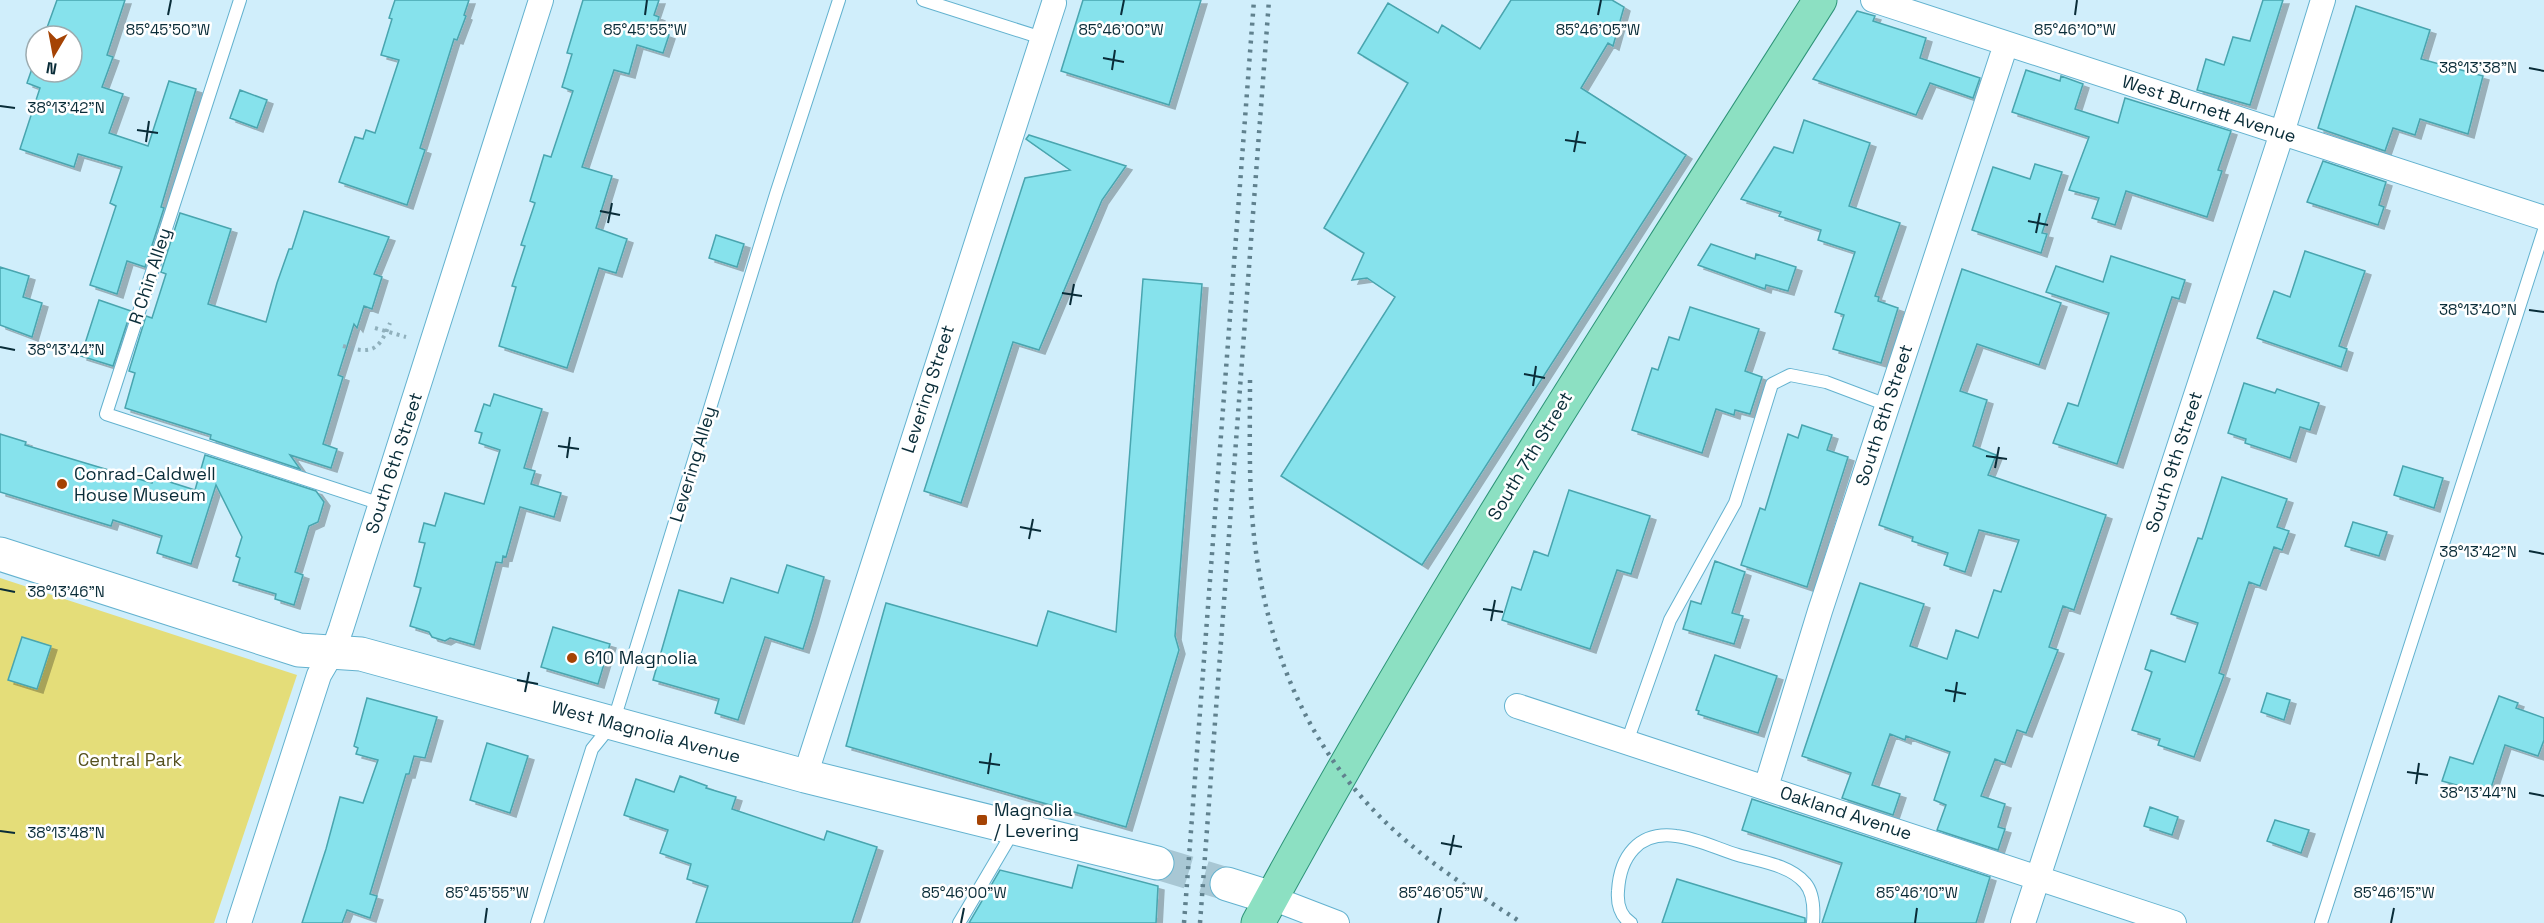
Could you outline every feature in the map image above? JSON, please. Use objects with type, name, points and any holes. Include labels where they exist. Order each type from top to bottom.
[{"type":"main road","name":"South 7th Street","points":[[1265,911],[1402,669],[1569,392],[1820,0]]},
{"type":"street","name":"South 6th Street","points":[[239,923],[319,675],[333,651],[541,0]]},
{"type":"street","name":"West Burnett Avenue","points":[[1873,0],[2544,218]]},
{"type":"street","name":"South 9th Street","points":[[2023,923],[2282,133],[2323,0]]},
{"type":"street","name":"Levering Street","points":[[806,776],[892,500],[1054,3]]},
{"type":"street","name":"South 8th Street","points":[[1766,787],[1887,405],[2006,44]]},
{"type":"street","name":"West Magnolia Avenue","points":[[0,554],[299,650],[361,654],[806,776],[1157,863]]},
{"type":"street","name":"Oakland Avenue","points":[[1517,706],[2174,923]]},
{"type":"street","points":[[1227,884],[1265,911],[1337,923]]},
{"type":"lane","name":"R Chin Alley","points":[[240,0],[106,414],[381,504]]},
{"type":"lane","name":"Levering Alley","points":[[537,923],[592,749],[613,723],[776,194],[839,0]]},
{"type":"lane","points":[[923,0],[1042,38]]},
{"type":"lane","points":[[2321,923],[2544,230]]},
{"type":"lane","points":[[1627,742],[1670,620],[1735,503],[1772,384],[1790,375],[1826,382],[1887,405]]},
{"type":"lane","points":[[959,923],[1015,829]]},
{"type":"lane","points":[[1631,923],[1620,910],[1618,896],[1619,873],[1626,857],[1637,844],[1652,837],[1676,836],[1786,870],[1805,883],[1812,898],[1814,923]]},
{"type":"path","points":[[344,346],[373,350],[382,342],[390,322]]},
{"type":"path","points":[[375,328],[405,337]]},
{"type":"green space","name":"Central Park","points":[[0,578],[297,675],[214,923],[0,923]]},
{"type":"building","points":[[57,0],[125,0],[107,55],[113,57],[102,87],[123,94],[109,133],[148,146],[169,81],[196,89],[161,207],[164,208],[145,267],[127,261],[117,294],[90,285],[116,206],[110,203],[122,167],[78,154],[74,167],[20,149],[40,88],[30,84],[84,84],[84,24],[48,24]]},
{"type":"building","points":[[395,0],[469,0],[464,15],[466,16],[457,40],[454,39],[420,148],[425,150],[407,205],[339,182],[355,137],[363,139],[366,130],[375,133],[399,60],[381,55]]},
{"type":"building","points":[[583,0],[659,0],[654,15],[659,17],[655,30],[669,35],[663,53],[637,45],[629,74],[614,70],[582,167],[612,176],[596,228],[627,239],[616,273],[599,268],[567,368],[499,346],[516,287],[512,286],[525,246],[521,245],[535,203],[530,201],[544,155],[551,157],[573,91],[562,87],[572,54],[567,53]]},
{"type":"building","points":[[1083,0],[1201,0],[1169,105],[1061,71]]},
{"type":"building","points":[[1511,0],[1612,0],[1624,7],[1613,46],[1608,43],[1581,88],[1686,155],[1422,565],[1281,476],[1395,297],[1367,278],[1352,280],[1364,253],[1324,228],[1408,83],[1358,53],[1388,3],[1438,33],[1442,25],[1480,49]]},
{"type":"building","points":[[2263,0],[2283,0],[2250,105],[2197,90],[2206,59],[2224,65],[2233,37],[2250,41]]},
{"type":"building","points":[[2356,6],[2430,30],[2421,59],[2483,76],[2468,134],[2420,119],[2415,135],[2393,128],[2385,151],[2318,128]]},
{"type":"building","points":[[1857,11],[1875,16],[1873,21],[1926,38],[1920,58],[1980,78],[1973,98],[1930,83],[1916,115],[1813,79]]},
{"type":"building","points":[[2026,70],[2060,81],[2061,76],[2083,84],[2075,109],[2118,123],[2125,98],[2231,131],[2218,170],[2222,171],[2207,217],[2126,191],[2115,225],[2092,218],[2099,198],[2069,190],[2089,137],[2012,112]]},
{"type":"building","points":[[240,90],[267,100],[257,128],[230,118]]},
{"type":"building","points":[[1804,120],[1870,143],[1849,206],[1900,223],[1875,296],[1879,297],[1878,301],[1898,308],[1881,363],[1833,349],[1844,315],[1835,312],[1855,252],[1818,240],[1821,230],[1779,216],[1781,212],[1741,199],[1774,147],[1793,153]]},
{"type":"building","points":[[1029,135],[1126,166],[1102,200],[1039,350],[1013,342],[961,503],[924,491],[1025,178],[1070,170],[1026,139]]},
{"type":"building","points":[[2323,161],[2386,182],[2379,205],[2384,207],[2378,225],[2307,202]]},
{"type":"building","points":[[2035,164],[2062,172],[2042,233],[2047,234],[2041,253],[1972,230],[1993,167],[2030,179]]},
{"type":"building","points":[[304,211],[389,237],[374,274],[382,277],[372,309],[364,306],[357,328],[354,324],[338,375],[343,377],[323,444],[337,449],[331,468],[290,455],[300,469],[210,439],[211,435],[125,408],[135,373],[129,371],[146,316],[152,318],[166,274],[161,272],[180,213],[231,229],[208,304],[266,322],[277,283],[289,249],[292,249]]},
{"type":"building","points":[[716,235],[744,244],[737,267],[709,258]]},
{"type":"building","points":[[1711,244],[1755,259],[1756,254],[1796,267],[1788,291],[1766,285],[1765,289],[1698,265]]},
{"type":"building","points":[[2305,251],[2365,271],[2339,346],[2347,349],[2341,367],[2257,338],[2274,291],[2290,297]]},
{"type":"building","points":[[2111,256],[2185,280],[2179,299],[2172,297],[2117,464],[2053,443],[2068,403],[2078,406],[2109,313],[2046,292],[2056,266],[2103,282]]},
{"type":"building","points":[[0,267],[29,276],[23,297],[42,303],[32,337],[0,325]]},
{"type":"building","points":[[1962,269],[2061,303],[2039,365],[1977,344],[1960,391],[1987,400],[1973,446],[1996,455],[1988,475],[2106,515],[2074,610],[2063,606],[2049,647],[2058,650],[2026,733],[2017,730],[2005,763],[1995,759],[1981,796],[2005,804],[1998,827],[2005,829],[1998,850],[1937,830],[1946,805],[1934,800],[1950,752],[1906,736],[1905,740],[1890,734],[1872,785],[1900,794],[1893,815],[1842,798],[1851,773],[1802,756],[1860,583],[1924,604],[1910,646],[1947,659],[1956,630],[1978,638],[1994,590],[2001,592],[2019,540],[1979,530],[1965,572],[1944,565],[1948,553],[1912,541],[1913,537],[1879,525]]},
{"type":"building","points":[[1143,279],[1202,284],[1175,636],[1179,650],[1126,827],[846,746],[886,603],[1037,646],[1048,611],[1116,632]]},
{"type":"building","points":[[99,300],[131,311],[113,366],[81,356]]},
{"type":"building","points":[[1690,307],[1759,329],[1745,371],[1762,377],[1750,414],[1735,410],[1734,415],[1716,409],[1702,453],[1632,430],[1652,368],[1658,370],[1669,337],[1679,340]]},
{"type":"building","points":[[2244,383],[2275,393],[2277,389],[2319,403],[2310,430],[2300,427],[2290,458],[2245,443],[2246,439],[2228,433]]},
{"type":"building","points":[[494,394],[542,409],[524,468],[535,471],[531,484],[561,493],[554,517],[520,507],[506,557],[503,556],[502,563],[496,562],[474,645],[450,638],[445,641],[432,637],[429,632],[410,626],[421,588],[414,586],[425,543],[419,542],[424,523],[435,526],[445,493],[484,504],[500,450],[479,443],[482,433],[475,431],[484,404],[490,406]]},
{"type":"building","points":[[1802,425],[1832,435],[1827,450],[1848,457],[1807,587],[1741,565],[1760,508],[1765,510],[1788,434],[1798,438]]},
{"type":"building","points":[[0,434],[26,442],[25,445],[152,483],[154,477],[195,490],[205,455],[316,491],[324,502],[318,522],[309,526],[295,572],[303,575],[294,605],[275,599],[276,594],[233,581],[240,558],[236,556],[242,537],[216,485],[191,564],[157,553],[162,536],[113,520],[111,526],[0,492]]},
{"type":"building","points":[[2403,466],[2443,478],[2434,508],[2394,495]]},
{"type":"building","points":[[2222,477],[2287,499],[2277,527],[2289,531],[2282,550],[2274,547],[2260,586],[2249,582],[2219,673],[2224,675],[2194,757],[2158,745],[2160,739],[2132,730],[2152,672],[2145,669],[2151,650],[2185,662],[2198,623],[2171,614],[2198,538],[2202,539]]},
{"type":"building","points":[[1569,490],[1650,516],[1631,574],[1617,570],[1590,649],[1502,620],[1512,587],[1521,590],[1534,551],[1548,556]]},
{"type":"building","points":[[2353,522],[2387,532],[2379,556],[2345,546]]},
{"type":"building","points":[[1715,561],[1745,572],[1732,613],[1743,616],[1734,644],[1683,629],[1691,601],[1701,604]]},
{"type":"building","points":[[787,565],[824,577],[803,649],[765,637],[738,720],[715,713],[719,699],[653,680],[679,590],[723,603],[731,578],[778,593]]},
{"type":"building","points":[[553,627],[610,644],[598,684],[541,667]]},
{"type":"building","points":[[22,637],[51,646],[37,689],[8,680]]},
{"type":"building","points":[[1715,655],[1777,676],[1758,733],[1698,714],[1699,711],[1696,710]]},
{"type":"building","points":[[2267,693],[2290,700],[2284,720],[2261,712]]},
{"type":"building","points":[[2499,696],[2518,703],[2516,708],[2544,718],[2544,740],[2538,756],[2505,745],[2489,794],[2442,781],[2450,757],[2473,764]]},
{"type":"building","points":[[367,698],[437,717],[425,758],[414,756],[409,774],[406,774],[370,894],[377,896],[370,918],[347,910],[342,923],[302,923],[340,797],[363,803],[378,760],[356,754],[358,748],[354,746]]},
{"type":"building","points":[[487,743],[528,756],[510,813],[470,800]]},
{"type":"building","points":[[680,776],[707,786],[706,788],[736,797],[732,809],[824,840],[827,831],[877,847],[852,923],[696,923],[708,886],[687,879],[691,864],[660,853],[668,830],[624,815],[636,779],[674,792]]},
{"type":"building","points":[[1752,799],[1990,877],[1976,923],[1822,923],[1842,863],[1742,830]]},
{"type":"building","points":[[2150,807],[2178,817],[2172,835],[2144,826]]},
{"type":"building","points":[[2275,820],[2309,830],[2301,853],[2267,841]]},
{"type":"building","points":[[1078,865],[1158,886],[1156,923],[969,923],[1000,870],[1072,888]]},
{"type":"building","points":[[1677,879],[1805,918],[1805,923],[1662,923]]},
{"type":"tunnel","points":[[1157,863],[1227,884]]},
{"type":"railway","points":[[1184,923],[1254,0]]},
{"type":"railway","points":[[1200,923],[1269,0]]},
{"type":"railway","points":[[1250,380],[1253,531],[1263,595],[1288,676],[1305,714],[1326,750],[1350,784],[1379,815],[1437,866],[1522,923]]},
{"type":"place","name":"Conrad-Caldwell House Museum","points":[[62,484]]},
{"type":"place","name":"610 Magnolia","points":[[572,658]]},
{"type":"place","name":"Magnolia / Levering","points":[[982,820]]}]
